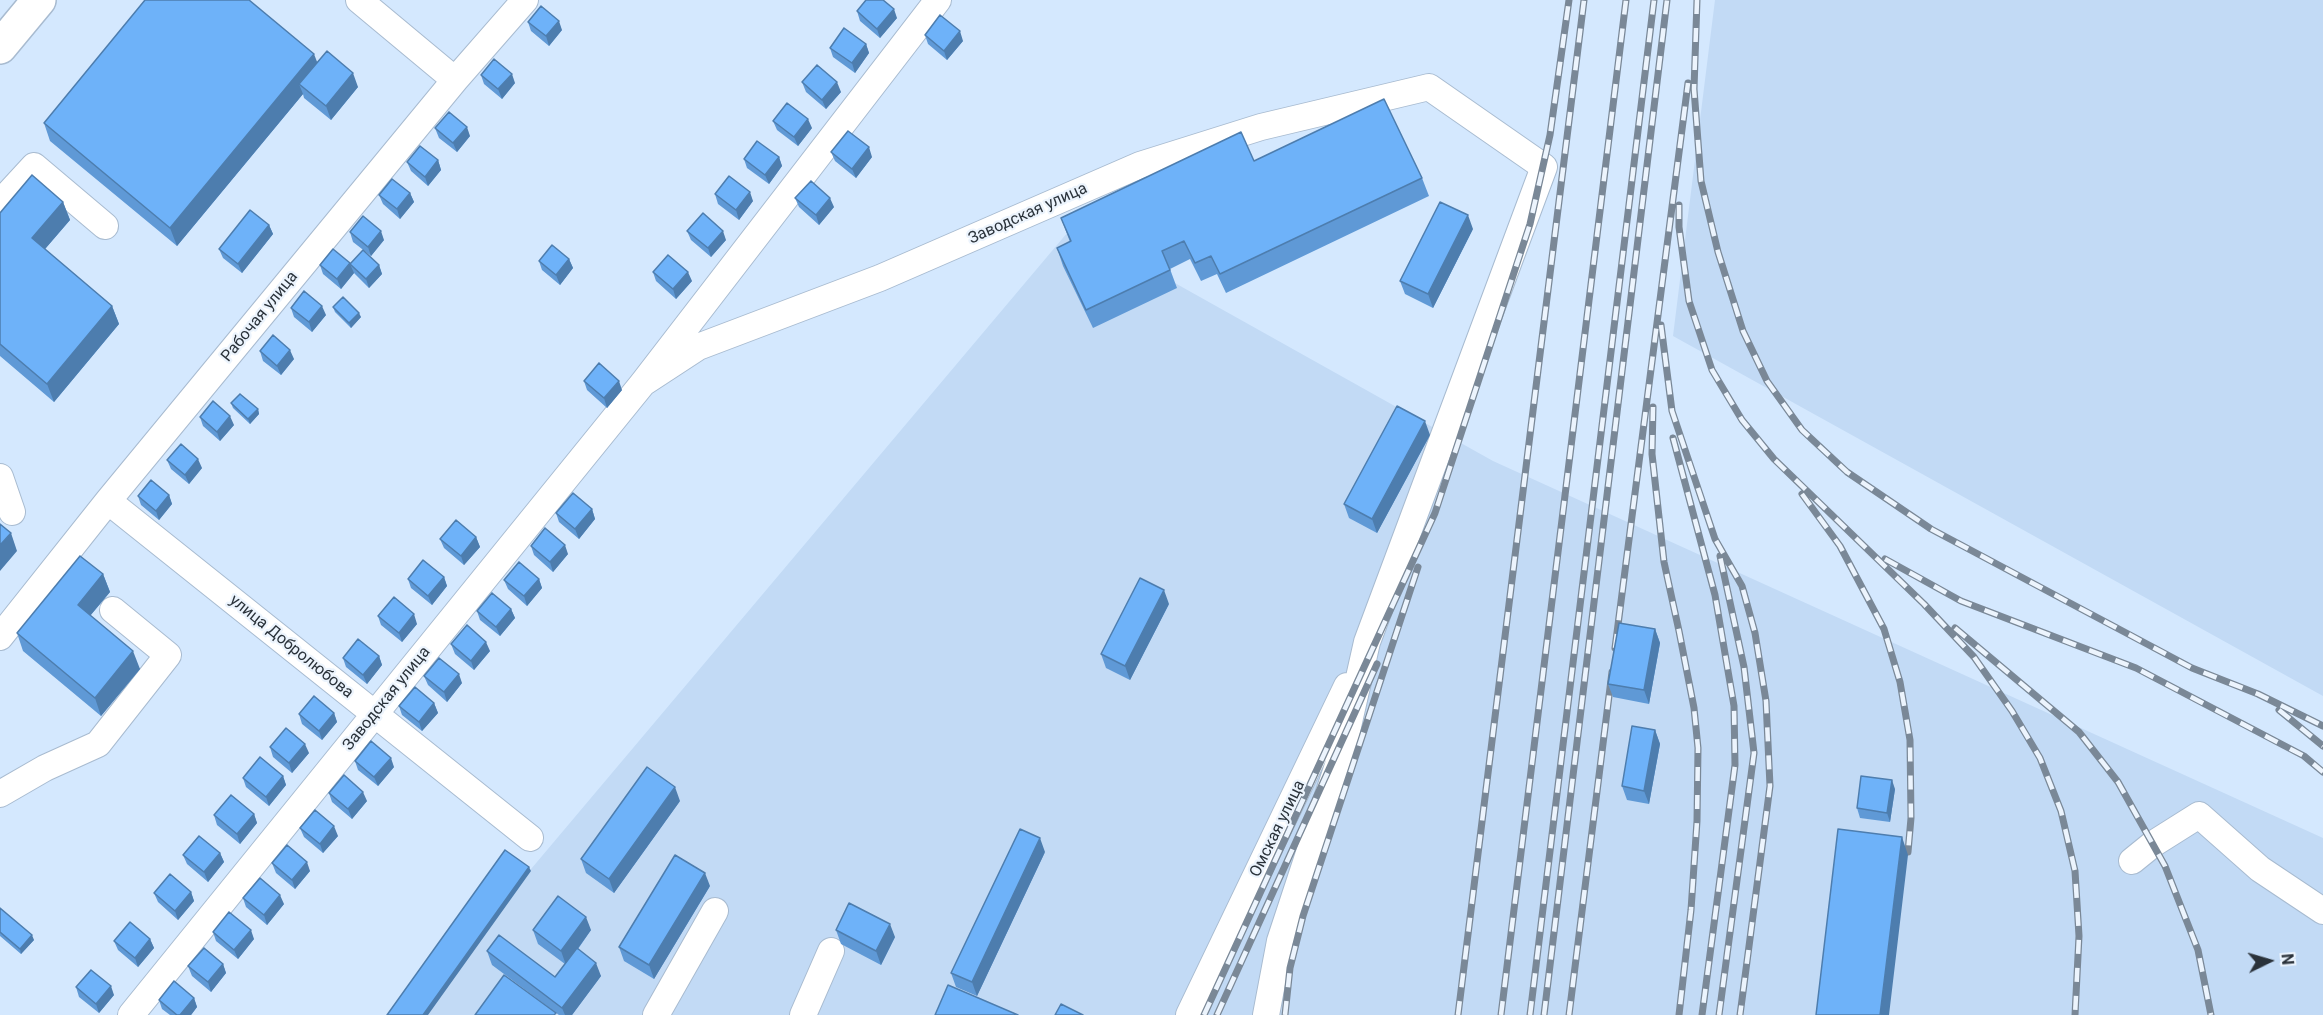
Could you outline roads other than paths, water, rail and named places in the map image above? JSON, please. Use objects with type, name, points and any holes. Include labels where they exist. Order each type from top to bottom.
[{"type":"main road","points":[[0,47],[39,0]]},
{"type":"street","points":[[359,0],[455,80]]},
{"type":"street","name":"Рабочая улица","points":[[0,637],[108,501],[455,80],[525,0]]},
{"type":"street","name":"Заводская улица","points":[[131,1015],[643,383],[938,0]]},
{"type":"street","name":"Заводская улица","points":[[643,383],[698,347],[880,278],[1140,165],[1261,127],[1429,87],[1544,167],[1367,642]]},
{"type":"street","points":[[0,203],[34,166],[105,226]]},
{"type":"street","points":[[0,477],[12,512]]},
{"type":"street","name":"улица Добролюбова","points":[[108,501],[530,838]]},
{"type":"street","points":[[0,794],[45,768],[98,744],[168,655],[113,610]]},
{"type":"street","points":[[1266,1015],[1280,941],[1341,753],[1367,642]]},
{"type":"street","name":"Омская улица","points":[[1189,1015],[1367,642]]},
{"type":"street","points":[[2132,861],[2153,844],[2199,815],[2260,870],[2323,910]]},
{"type":"street","points":[[656,1015],[716,911]]},
{"type":"street","points":[[803,1015],[831,951]]},
{"type":"railway","points":[[1204,1015],[1435,513],[1530,224],[1550,135],[1569,0]]},
{"type":"railway","points":[[1458,1015],[1584,0]]},
{"type":"railway","points":[[1501,1015],[1626,0]]},
{"type":"railway","points":[[1530,1015],[1654,0]]},
{"type":"railway","points":[[1544,1015],[1667,0]]},
{"type":"railway","points":[[1697,0],[1694,89],[1701,181],[1718,252],[1743,331],[1767,381],[1802,430],[1847,472],[1931,529],[2192,668],[2258,694],[2323,726]]},
{"type":"railway","points":[[1615,648],[1688,83]]},
{"type":"railway","points":[[1679,205],[1679,227],[1689,301],[1712,370],[1742,420],[1774,459],[1924,604],[1974,657],[2012,711],[2040,758],[2061,811],[2075,871],[2079,936],[2075,1015]]},
{"type":"railway","points":[[1661,325],[1672,411],[1715,539],[1742,586],[1755,633],[1766,701],[1770,786],[1740,1015]]},
{"type":"railway","points":[[1653,407],[1652,454],[1664,562],[1694,708],[1698,748],[1697,821],[1691,910],[1679,1015]]},
{"type":"railway","points":[[1673,438],[1715,595],[1734,706],[1735,765],[1702,1015]]},
{"type":"railway","points":[[1802,494],[1840,546],[1884,629],[1900,682],[1910,740],[1911,818],[1908,852]]},
{"type":"railway","points":[[1719,1015],[1754,753],[1744,667],[1720,556]]},
{"type":"railway","points":[[1885,559],[1961,601],[2136,668],[2304,756],[2323,772]]},
{"type":"railway","points":[[1285,1015],[1290,968],[1303,916],[1418,567]]},
{"type":"railway","points":[[1955,628],[2079,732],[2118,782],[2165,866],[2198,950],[2211,1015]]},
{"type":"railway","points":[[1217,1015],[1377,664]]},
{"type":"railway","points":[[1569,1015],[1612,672]]},
{"type":"railway","points":[[2279,710],[2323,746]]}]
